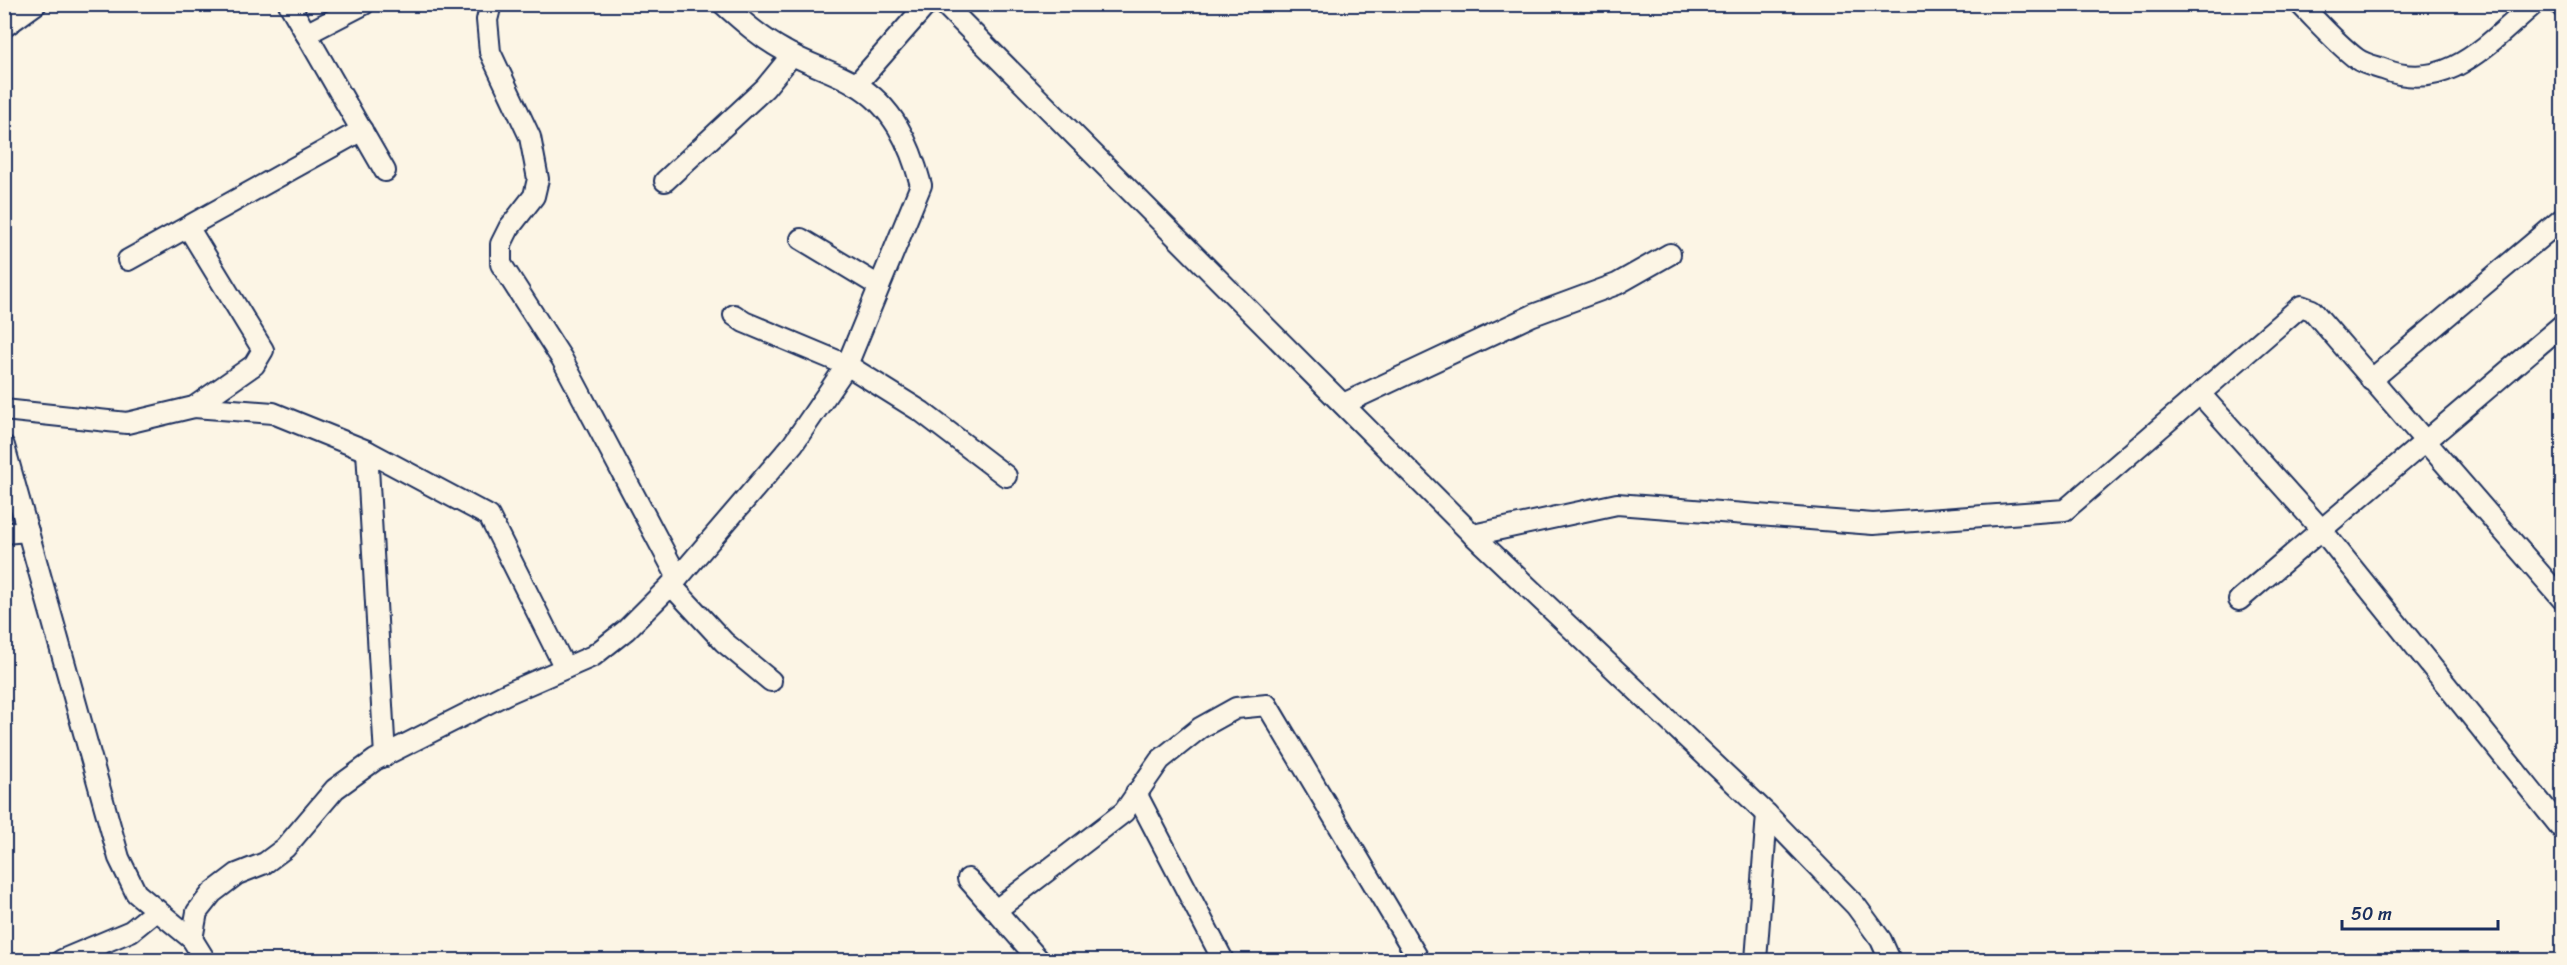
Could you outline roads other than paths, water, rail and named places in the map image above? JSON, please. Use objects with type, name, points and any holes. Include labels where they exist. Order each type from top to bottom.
[{"type":"street","points":[[4,27],[36,4]]},
{"type":"street","points":[[289,4],[385,171]]},
{"type":"street","points":[[306,34],[364,4]]},
{"type":"street","points":[[491,4],[487,20],[490,52],[530,137],[538,179],[534,196],[509,228],[501,244],[501,264],[562,359],[675,581],[724,642],[771,681]]},
{"type":"street","points":[[192,939],[197,912],[212,893],[237,874],[265,863],[285,848],[335,789],[385,756],[506,694],[593,656],[609,643],[675,581],[793,444],[847,365],[921,185],[913,153],[890,113],[856,85],[792,55],[751,29],[723,4]]},
{"type":"street","points":[[856,85],[927,4]]},
{"type":"street","points":[[944,4],[1473,535],[1767,814],[1856,906],[1881,940],[1890,960]]},
{"type":"street","points":[[2300,4],[2358,60],[2394,74],[2439,75],[2457,68],[2534,4]]},
{"type":"street","points":[[665,181],[765,88],[792,55]]},
{"type":"street","points":[[128,260],[362,130]]},
{"type":"street","points":[[2371,380],[2562,219]]},
{"type":"street","points":[[188,227],[263,350],[254,364],[194,407]]},
{"type":"street","points":[[801,239],[879,286]]},
{"type":"street","points":[[1343,404],[1533,315],[1617,284],[1670,254]]},
{"type":"street","points":[[1473,535],[1617,504],[1873,524],[2065,510],[2201,395],[2301,306],[2312,310],[2371,380],[2428,440],[2562,599]]},
{"type":"street","points":[[734,315],[744,322],[847,365],[922,412],[1006,476]]},
{"type":"street","points":[[2239,600],[2562,325]]},
{"type":"street","points":[[2201,395],[2321,529],[2562,829]]},
{"type":"street","points":[[4,410],[127,423],[194,407],[273,412],[367,451],[489,516],[565,668]]},
{"type":"street","points":[[4,446],[119,858],[136,893],[192,939],[205,960]]},
{"type":"street","points":[[367,451],[385,756]]},
{"type":"street","points":[[4,533],[28,531]]},
{"type":"street","points":[[996,910],[1124,812],[1160,760],[1200,728],[1236,708],[1267,705],[1419,960]]},
{"type":"street","points":[[1136,793],[1223,960]]},
{"type":"street","points":[[1756,960],[1767,814]]},
{"type":"street","points":[[968,879],[1039,960]]},
{"type":"street","points":[[62,960],[131,931],[157,910]]}]
